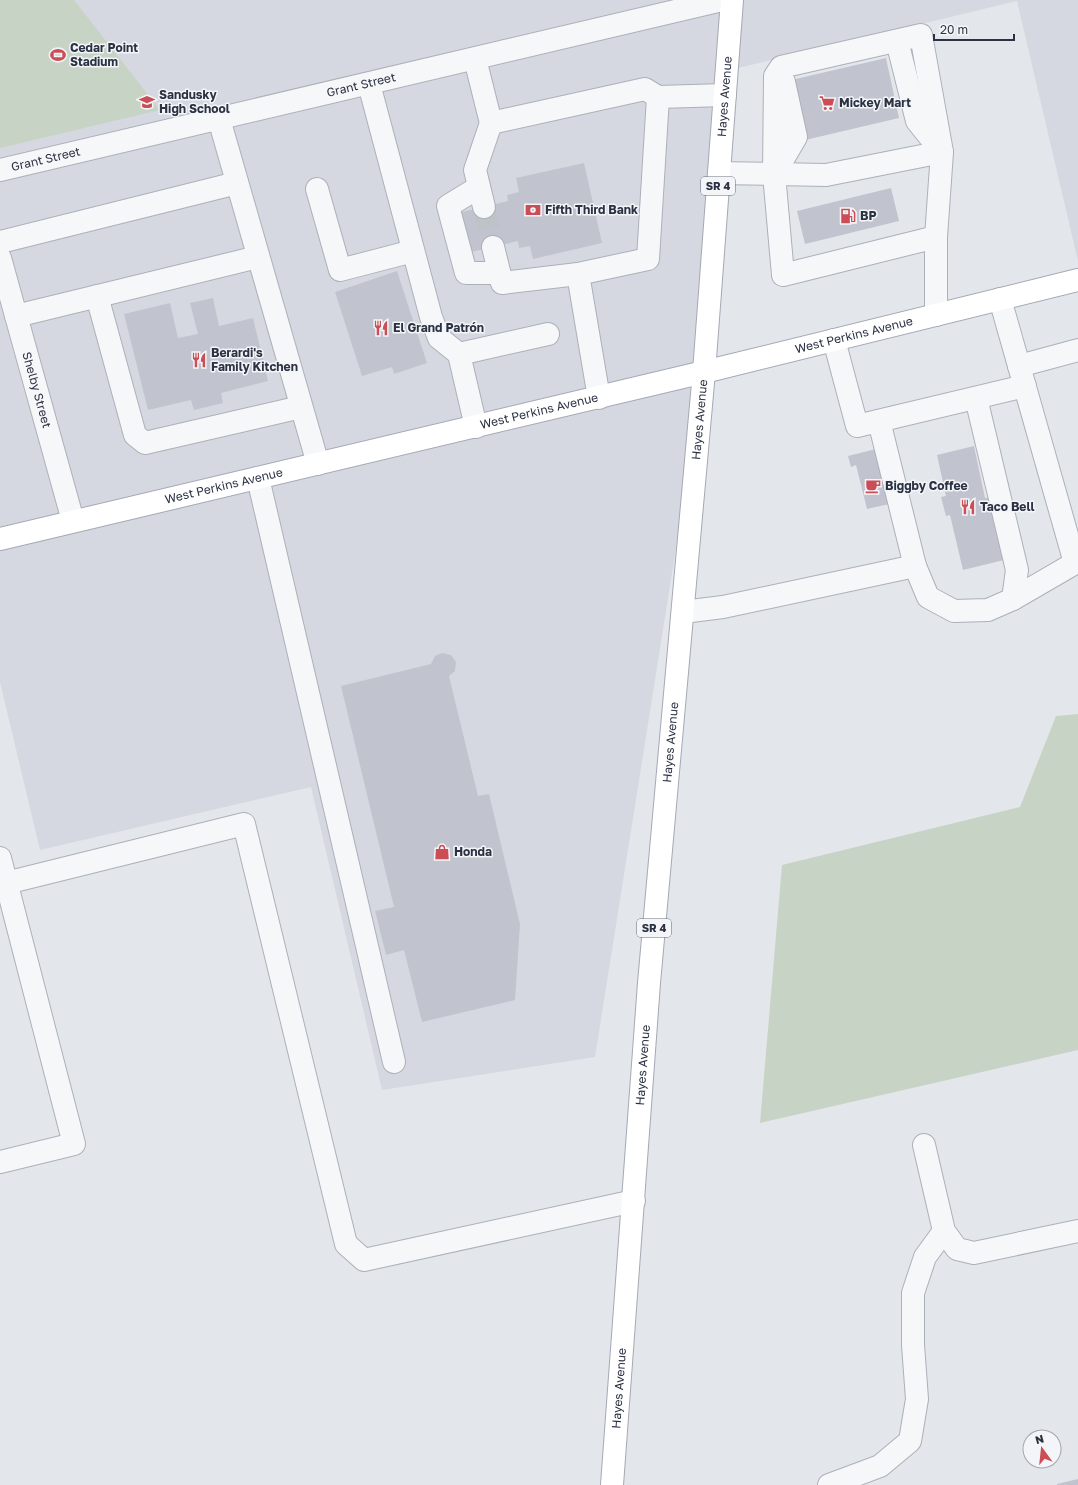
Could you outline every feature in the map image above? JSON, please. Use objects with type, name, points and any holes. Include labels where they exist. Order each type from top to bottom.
[{"type":"main road","name":"Hayes Avenue","points":[[612,1485],[634,1201],[648,983],[704,372],[732,0]]},
{"type":"main road","name":"West Perkins Avenue","points":[[0,539],[599,398],[1078,280]]},
{"type":"street","name":"Grant Street","points":[[0,170],[475,60],[722,0]]},
{"type":"street","points":[[936,237],[783,275],[774,174],[775,76],[781,67],[921,35],[942,152],[936,237],[936,315]]},
{"type":"street","points":[[475,60],[491,123],[475,170],[481,197],[448,206],[466,273],[499,273]]},
{"type":"street","points":[[369,84],[431,317],[439,338],[459,354],[476,427]]},
{"type":"street","points":[[491,123],[644,89],[658,97],[725,95]]},
{"type":"street","points":[[493,247],[502,283],[578,274],[648,259],[658,97]]},
{"type":"street","points":[[219,119],[318,464]]},
{"type":"street","points":[[719,173],[826,175],[942,152]]},
{"type":"street","points":[[0,242],[237,183]]},
{"type":"street","points":[[317,189],[340,270],[414,251]]},
{"type":"street","points":[[16,316],[258,257]]},
{"type":"street","name":"Shelby Street","points":[[0,258],[73,521]]},
{"type":"street","points":[[578,274],[599,398]]},
{"type":"street","points":[[97,296],[135,435],[145,443],[301,407]]},
{"type":"street","points":[[879,421],[915,566],[928,596],[954,611],[988,610],[1077,563],[1000,299]]},
{"type":"street","points":[[459,354],[548,334]]},
{"type":"street","points":[[834,340],[857,426],[976,398],[1078,350]]},
{"type":"street","points":[[976,398],[1017,570],[1013,598]]},
{"type":"street","points":[[258,478],[394,1062]]},
{"type":"street","points":[[683,612],[723,607],[915,566]]},
{"type":"street","points":[[6,883],[244,824],[346,1244],[364,1260],[634,1201]]},
{"type":"street","points":[[0,858],[74,1144],[0,1162]]},
{"type":"street","points":[[924,1145],[944,1232],[957,1249],[974,1253],[1078,1231]]},
{"type":"street","points":[[828,1485],[880,1466],[910,1440],[917,1399],[913,1346],[914,1293],[925,1257],[944,1232]]},
{"type":"shaded area","points":[[0,0],[1078,0],[1078,261],[1017,1],[726,71],[704,372],[595,1057],[382,1090],[311,787],[40,850],[0,682]]},
{"type":"green space","name":"Cedar Point Stadium","points":[[0,0],[74,0],[160,110],[0,148]]},
{"type":"green space","points":[[1078,714],[1078,1050],[760,1123],[782,865],[1020,807],[1056,716]]},
{"type":"building","points":[[886,58],[899,118],[801,141],[787,81]]},
{"type":"building","name":"Fifth Third Bank","points":[[584,163],[602,243],[533,259],[530,246],[519,248],[518,241],[467,253],[458,213],[508,201],[507,195],[519,192],[516,178]]},
{"type":"building","name":"BP","points":[[891,188],[899,221],[805,244],[797,211]]},
{"type":"building","name":"El Grand Patrón","points":[[397,271],[427,363],[394,374],[392,367],[362,376],[335,292]]},
{"type":"building","name":"Berardi's Family Kitchen","points":[[213,298],[219,326],[253,318],[268,381],[221,393],[223,403],[194,410],[191,400],[148,410],[124,314],[170,303],[178,338],[198,334],[190,303]]},
{"type":"building","name":"Taco Bell","points":[[974,446],[985,498],[989,498],[1004,560],[963,570],[950,515],[946,516],[941,497],[946,496],[937,455]]},
{"type":"building","name":"Biggby Coffee","points":[[884,447],[889,504],[867,509],[856,465],[851,467],[848,456]]},
{"type":"building","name":"Honda","points":[[442,653],[451,655],[456,662],[455,671],[449,676],[478,796],[489,794],[520,924],[515,1000],[422,1022],[404,950],[386,955],[375,911],[394,907],[341,686],[431,664],[435,656]]},
{"type":"building","points":[[1078,1479],[1078,1485],[1057,1485],[1057,1484]]},
{"type":"tunnel","points":[[484,207],[493,247]]},
{"type":"place","name":"Cedar Point Stadium","points":[[58,55]]},
{"type":"place","name":"Sandusky High School","points":[[147,102]]},
{"type":"place","name":"Mickey Mart","points":[[827,103]]},
{"type":"place","name":"Fifth Third Bank","points":[[533,210]]},
{"type":"place","name":"BP","points":[[848,216]]},
{"type":"place","name":"El Grand Patrón","points":[[381,328]]},
{"type":"place","name":"Berardi's Family Kitchen","points":[[199,360]]},
{"type":"place","name":"Biggby Coffee","points":[[873,486]]},
{"type":"place","name":"Taco Bell","points":[[968,507]]},
{"type":"place","name":"Honda","points":[[442,852]]}]
